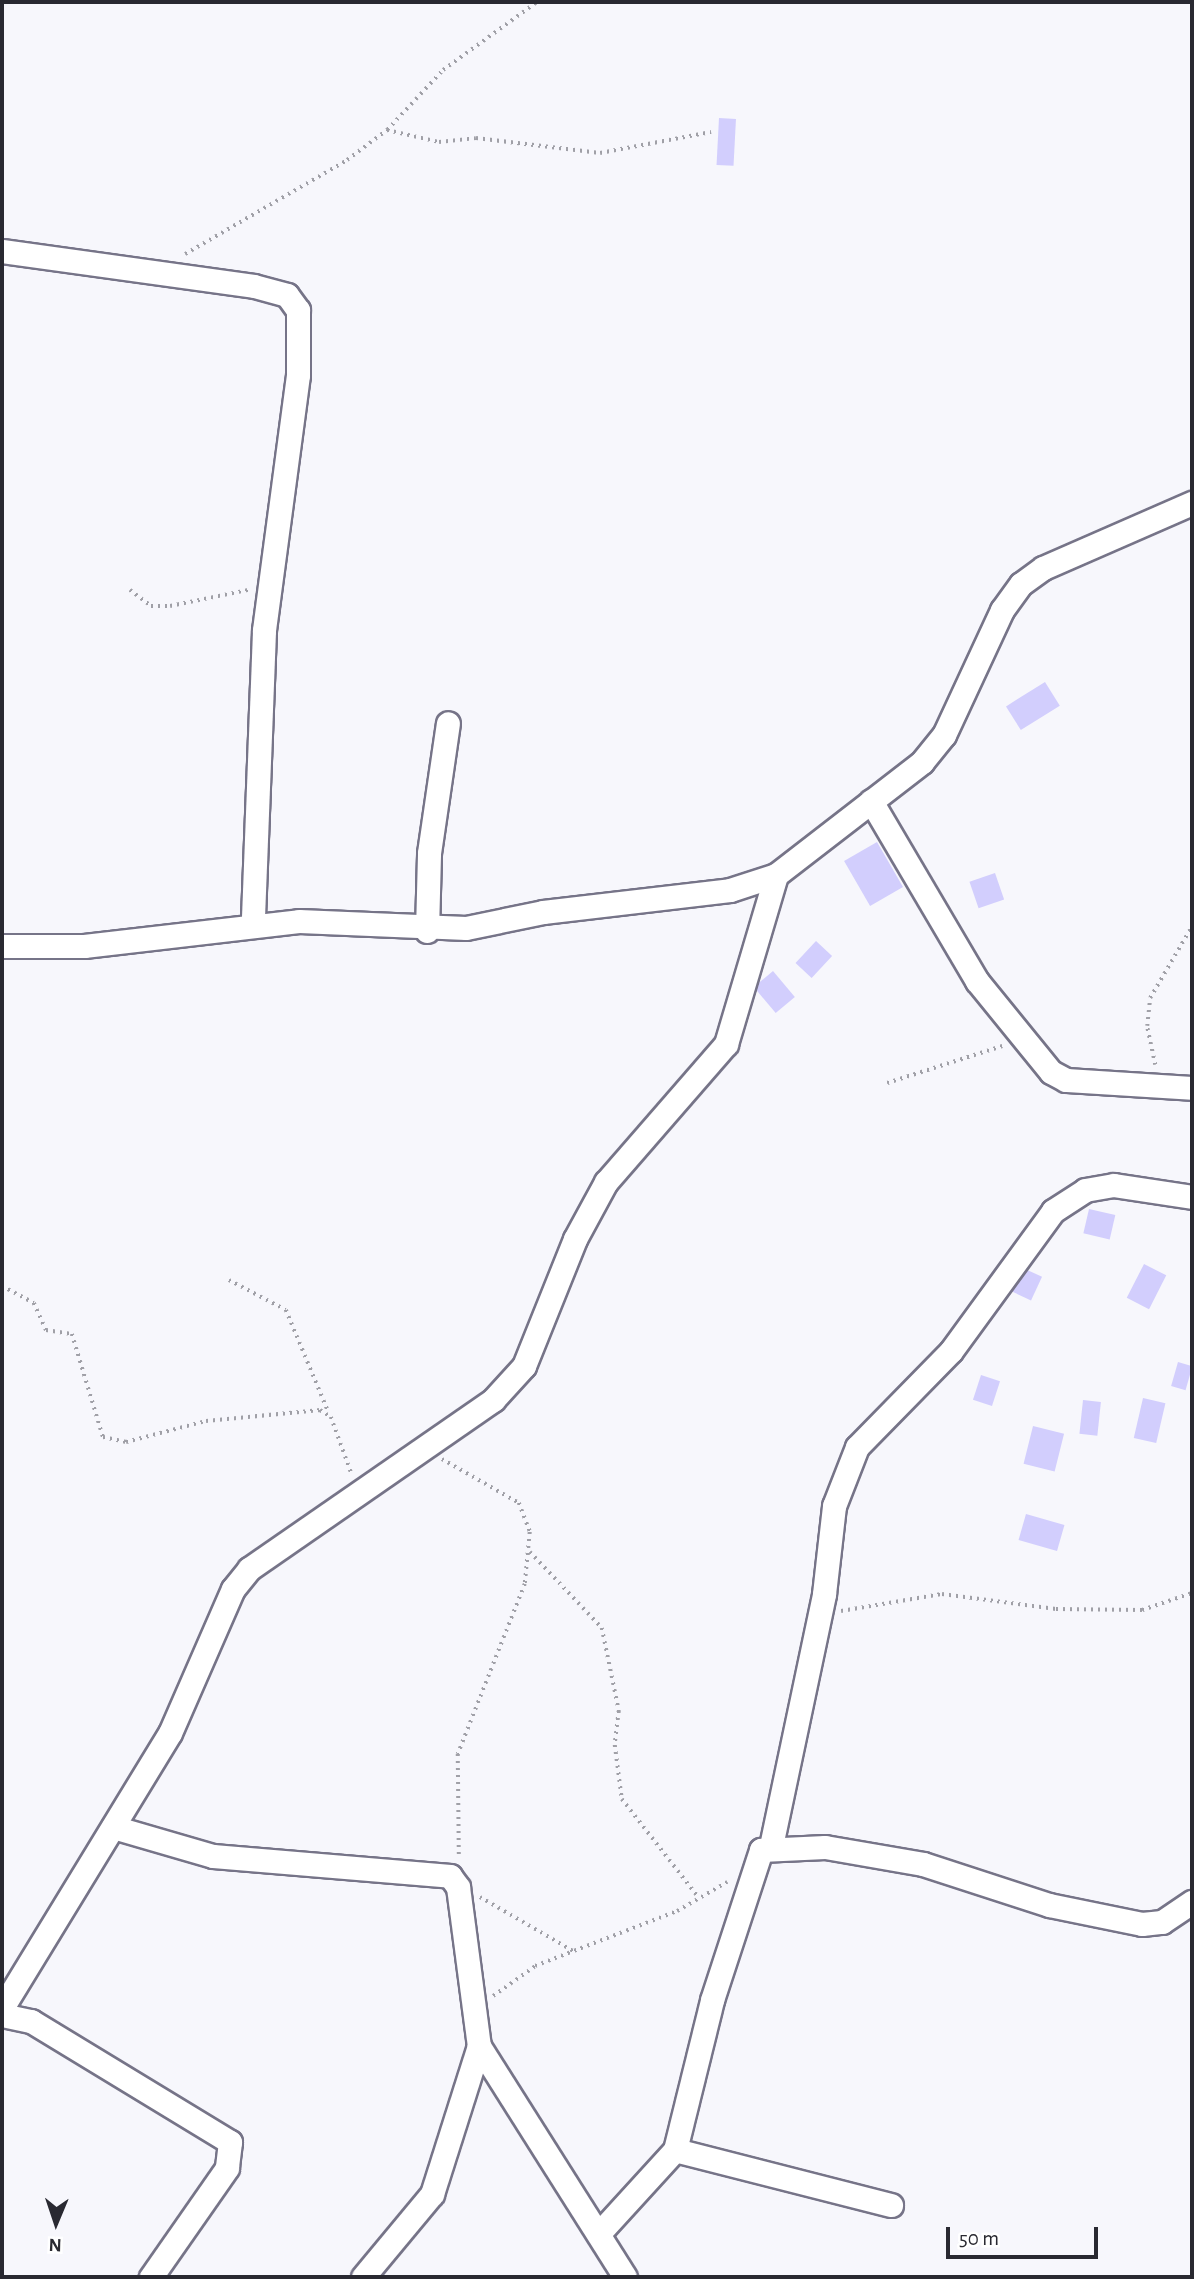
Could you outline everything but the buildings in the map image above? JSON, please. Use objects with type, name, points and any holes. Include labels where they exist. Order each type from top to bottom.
[{"type":"street","points":[[2,251],[254,286],[287,295],[298,310],[295,413],[267,593],[253,924]]},
{"type":"street","points":[[2,946],[84,946],[253,924],[355,919],[427,931],[730,890],[776,875],[871,801],[944,735],[1002,610],[1021,584],[1043,568],[1192,503]]},
{"type":"street","points":[[427,931],[429,853],[449,723]]},
{"type":"street","points":[[871,801],[977,981],[1004,1021],[1028,1039],[1051,1072],[1066,1080],[1192,1088]]},
{"type":"street","points":[[2,2008],[170,1733],[233,1589],[271,1550],[424,1449],[513,1382],[606,1182],[726,1044],[776,875]]},
{"type":"street","points":[[601,2231],[675,2150],[694,2062],[763,1852],[818,1616],[834,1506],[857,1447],[951,1351],[1053,1211],[1085,1190],[1114,1185],[1192,1197]]},
{"type":"street","points":[[113,1827],[213,1856],[455,1878],[471,2022],[479,2046],[601,2231],[625,2277]]},
{"type":"street","points":[[763,1852],[825,1847],[923,1864],[1049,1905],[1142,1924],[1162,1922],[1192,1902]]},
{"type":"street","points":[[2,2015],[31,2021],[230,2142],[227,2168],[151,2277]]},
{"type":"street","points":[[363,2277],[432,2194],[479,2046]]},
{"type":"street","points":[[675,2150],[891,2205]]},
{"type":"path","points":[[154,272],[387,130],[443,70],[537,2]]},
{"type":"path","points":[[387,130],[439,142],[476,138],[600,153],[711,132]]},
{"type":"path","points":[[130,590],[150,606],[245,589],[267,593]]},
{"type":"path","points":[[1159,1085],[1147,1026],[1150,998],[1192,926]]},
{"type":"path","points":[[887,1083],[1028,1039]]},
{"type":"path","points":[[229,1280],[286,1310],[360,1489]]},
{"type":"path","points":[[2,1286],[34,1303],[46,1330],[72,1334],[97,1427],[114,1443],[276,1410],[328,1411]]},
{"type":"path","points":[[424,1449],[519,1503],[529,1519],[529,1550],[513,1619],[458,1754],[455,1878],[518,1924],[575,1952]]},
{"type":"path","points":[[529,1550],[602,1628],[619,1711],[615,1745],[622,1799],[699,1898]]},
{"type":"path","points":[[818,1616],[942,1594],[1142,1610],[1192,1593]]},
{"type":"path","points":[[471,2022],[509,1982],[699,1898],[763,1852]]}]
